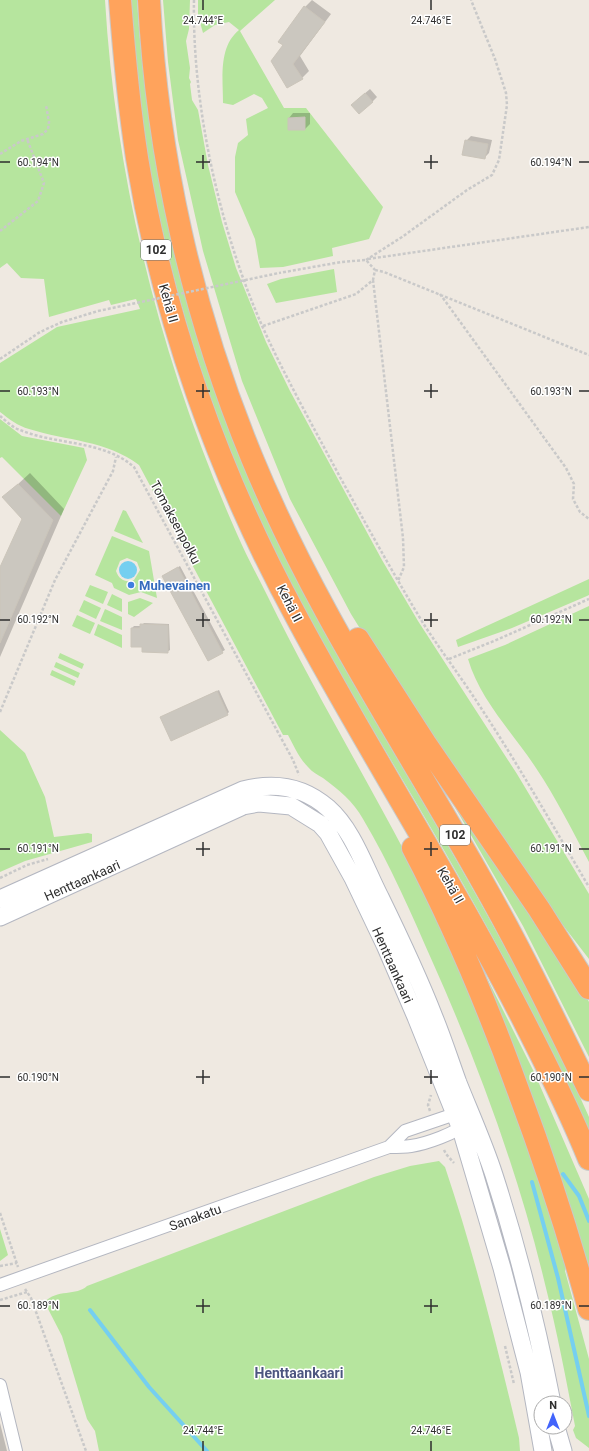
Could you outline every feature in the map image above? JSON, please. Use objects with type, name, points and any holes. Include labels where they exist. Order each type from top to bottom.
[{"type":"highway","name":"Kehä II","points":[[120,0],[125,68],[137,159],[161,273],[180,343],[234,490],[296,616],[389,780],[462,903],[503,980],[545,1062],[589,1160]]},
{"type":"highway","name":"Kehä II","points":[[149,0],[154,68],[162,139],[180,229],[214,353],[252,458],[311,584],[486,889],[529,967],[589,1090]]},
{"type":"highway","points":[[311,584],[344,619],[425,743],[539,909],[589,988]]},
{"type":"highway","points":[[389,780],[392,809],[430,880],[460,943],[497,1033],[552,1187],[589,1309]]},
{"type":"main road","name":"Henttaankaari","points":[[0,899],[243,790],[259,786],[276,785],[297,789],[318,800],[330,809],[350,836],[389,915],[435,1018],[529,1372],[543,1451]]},
{"type":"main road","name":"Henttaankaari","points":[[0,917],[243,806],[258,803],[291,806],[320,824],[328,834],[353,878],[462,1119],[494,1174],[543,1360],[550,1395]]},
{"type":"main road","points":[[558,1435],[563,1451]]},
{"type":"street","name":"Sanakatu","points":[[0,1286],[390,1148],[412,1146],[462,1119]]},
{"type":"street","points":[[390,1148],[404,1131],[462,1119]]},
{"type":"street","points":[[0,1385],[16,1451]]},
{"type":"path","points":[[194,0],[197,71],[206,136],[221,205],[235,253],[263,326],[302,407],[398,581],[518,767],[589,887]]},
{"type":"path","points":[[366,260],[402,237],[467,190],[492,175],[499,160],[507,105],[506,93],[495,59],[471,0]]},
{"type":"path","points":[[0,154],[27,139],[43,134],[48,129],[49,122],[46,105]]},
{"type":"path","points":[[0,231],[38,201],[44,183],[27,139]]},
{"type":"path","points":[[0,359],[40,332],[62,322],[98,311],[279,273],[341,262],[366,260],[589,226]]},
{"type":"path","points":[[366,260],[375,270],[384,272],[440,294],[589,355]]},
{"type":"path","points":[[375,270],[372,280],[404,538],[404,567],[398,581]]},
{"type":"path","points":[[263,326],[356,294],[372,280]]},
{"type":"path","points":[[440,294],[566,468],[574,484],[573,499],[580,512],[589,519]]},
{"type":"path","name":"Tomaksenpolku","points":[[0,416],[18,430],[29,434],[101,450],[129,462],[138,472],[293,760],[301,780],[294,778]]},
{"type":"path","points":[[0,712],[55,580],[113,471],[116,457]]},
{"type":"path","points":[[449,659],[589,599]]},
{"type":"path","points":[[0,878],[27,866],[55,857]]},
{"type":"path","points":[[0,1213],[17,1262],[21,1279],[31,1298],[86,1451]]},
{"type":"path","points":[[0,1266],[17,1262]]},
{"type":"path","points":[[0,1300],[27,1292]]},
{"type":"green space","points":[[0,0],[105,0],[111,69],[120,138],[132,206],[147,273],[165,340],[186,405],[210,470],[248,557],[312,683],[408,857],[452,946],[466,979],[533,1156],[566,1267],[565,1271],[589,1359],[589,1448],[576,1438],[573,1430],[575,1426],[573,1414],[573,1395],[569,1395],[535,1243],[510,1162],[482,1081],[450,1002],[417,927],[373,836],[350,801],[335,787],[310,769],[299,756],[288,735],[283,735],[139,465],[126,457],[100,446],[25,428],[0,412],[0,363],[57,327],[140,309],[136,299],[111,305],[109,300],[49,317],[44,279],[21,278],[7,263],[0,268]]},
{"type":"green space","points":[[131,0],[137,0],[151,133],[177,263],[194,327],[214,390],[238,453],[283,555],[304,595],[479,900],[518,971],[555,1043],[589,1117],[589,1133],[539,1025],[521,990],[445,852],[318,634],[279,560],[238,470],[220,424],[189,330],[163,234],[145,139]]},
{"type":"green space","points":[[163,0],[190,0],[189,29],[186,41],[190,68],[189,78],[191,82],[192,100],[198,110],[208,165],[222,222],[236,268],[266,342],[290,391],[382,560],[418,621],[517,774],[589,894],[589,959],[542,898],[382,664],[351,614],[290,499],[242,381],[203,251],[178,140],[168,62]]},
{"type":"green space","points":[[198,0],[275,0],[240,31],[284,108],[306,108],[383,207],[369,239],[332,248],[333,256],[283,267],[260,268],[255,239],[235,192],[235,157],[238,143],[248,135],[246,119],[268,108],[262,98],[254,94],[233,105],[223,103],[223,64],[225,54],[232,37],[239,30],[229,22],[215,25],[203,33],[198,15]]},
{"type":"green space","points":[[334,269],[337,292],[276,303],[267,284],[281,279]]},
{"type":"green space","points":[[0,419],[22,436],[84,448],[87,460],[61,516],[2,457],[0,458]]},
{"type":"green space","points":[[123,510],[126,511],[143,543],[114,531]]},
{"type":"green space","points":[[112,536],[149,551],[157,598],[141,592],[129,595],[114,588],[112,583],[95,575]],"holes":[[[127,558],[137,562],[140,570],[134,580],[126,581],[119,577],[116,571],[120,561]]]},
{"type":"green space","points":[[589,579],[589,595],[512,628],[458,647],[456,640]]},
{"type":"green space","points":[[90,585],[108,592],[103,604],[85,596]]},
{"type":"green space","points":[[112,594],[122,599],[122,612],[107,605]]},
{"type":"green space","points":[[140,598],[153,603],[134,617],[128,614],[128,602]]},
{"type":"green space","points":[[84,600],[101,608],[96,619],[79,611]]},
{"type":"green space","points":[[589,606],[589,862],[564,814],[543,779],[480,688],[468,659],[505,645]]},
{"type":"green space","points":[[105,609],[122,617],[122,630],[100,621]]},
{"type":"green space","points":[[77,615],[95,623],[90,634],[72,626]]},
{"type":"green space","points":[[98,624],[122,635],[122,648],[94,635]]},
{"type":"green space","points":[[60,653],[84,664],[82,669],[58,658]]},
{"type":"green space","points":[[56,662],[80,673],[78,678],[54,667]]},
{"type":"green space","points":[[52,670],[76,681],[74,686],[50,675]]},
{"type":"green space","points":[[0,730],[25,753],[45,797],[54,837],[88,833],[92,834],[92,842],[25,861],[0,872]]},
{"type":"green space","points":[[436,774],[580,985],[589,1002],[589,1057],[523,926]]},
{"type":"green space","points":[[478,960],[534,1072],[589,1199],[589,1279]]},
{"type":"green space","points":[[439,1161],[445,1167],[476,1268],[511,1404],[519,1438],[520,1451],[99,1451],[95,1431],[87,1419],[62,1336],[45,1302],[55,1295],[78,1291],[87,1286],[374,1177],[410,1166]]},
{"type":"green space","points":[[0,1229],[8,1255],[0,1261]]},
{"type":"green space","points":[[501,1231],[514,1268],[544,1395],[539,1395],[497,1232]]},
{"type":"water","points":[[128,561],[134,564],[137,570],[134,576],[128,579],[122,576],[119,570],[122,564]]},
{"type":"building","points":[[304,6],[325,22],[293,64],[303,79],[287,88],[271,61],[283,45],[278,42]]},
{"type":"building","points":[[365,93],[373,102],[359,114],[351,105]]},
{"type":"building","points":[[305,117],[305,130],[288,130],[288,118]]},
{"type":"building","points":[[465,140],[488,144],[485,159],[462,155]]},
{"type":"building","points":[[18,484],[53,520],[0,643],[0,567],[22,519],[2,497]]},
{"type":"building","points":[[178,567],[223,653],[208,661],[162,576]]},
{"type":"building","points":[[140,624],[168,625],[168,653],[142,652],[142,647],[131,647],[131,628],[140,628]]},
{"type":"building","points":[[217,691],[228,715],[171,741],[160,717]]},
{"type":"waterway","points":[[563,1174],[579,1196],[589,1221]]},
{"type":"waterway","points":[[532,1182],[558,1278],[589,1416]]},
{"type":"waterway","points":[[90,1310],[149,1387],[207,1451]]},
{"type":"place","name":"Muhevainen","points":[[131,585]]},
{"type":"district","name":"Henttaankaari","points":[[299,1373]]}]
